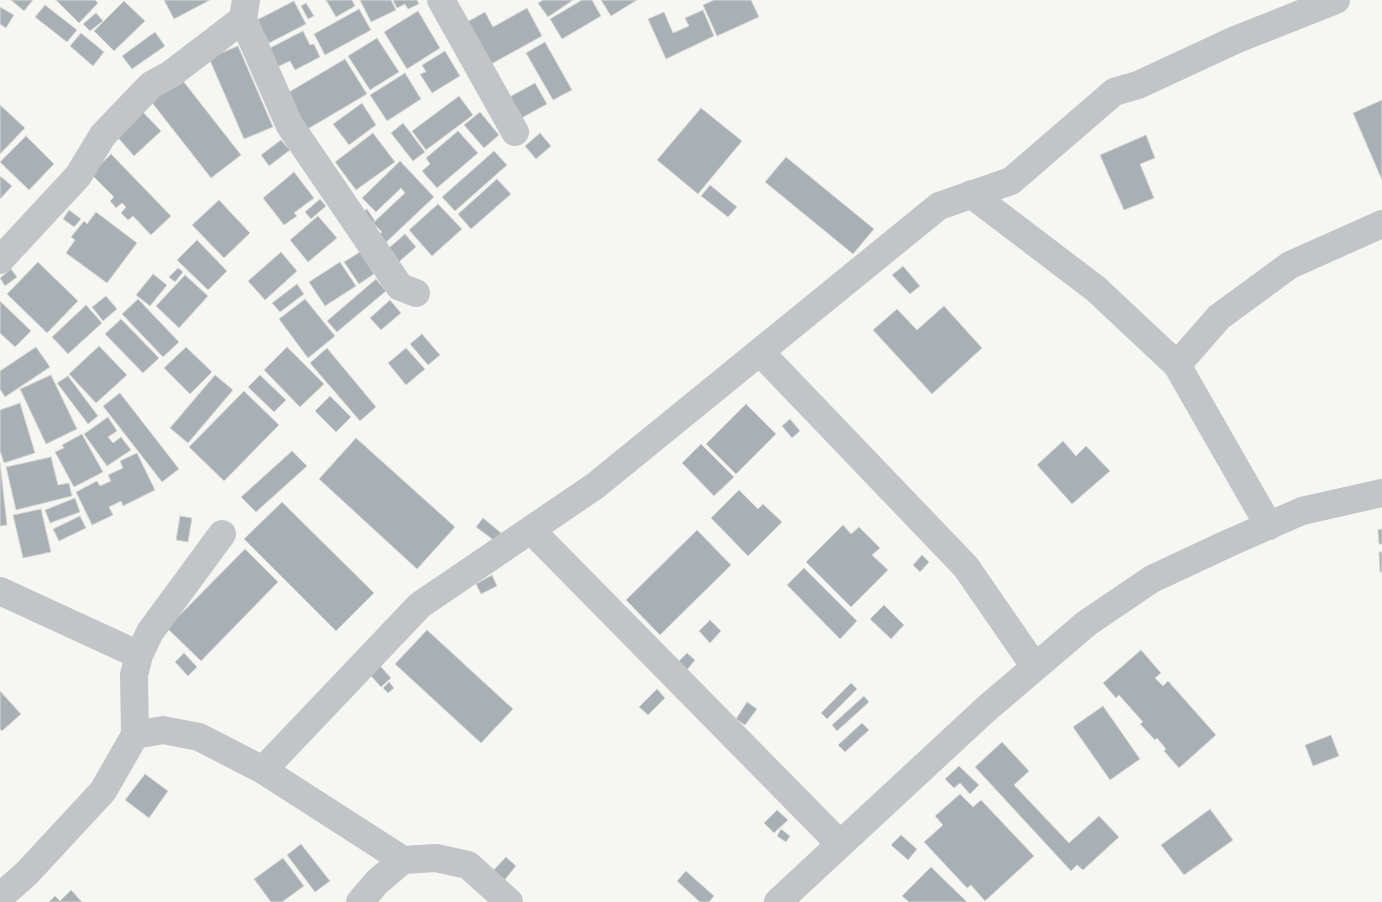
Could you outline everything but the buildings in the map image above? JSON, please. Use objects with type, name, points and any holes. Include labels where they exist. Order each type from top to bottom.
[{"type":"street","points":[[441,0],[515,132]]},
{"type":"street","points":[[263,770],[420,605],[595,486],[938,206],[1011,181],[1114,92],[1138,85],[1235,40],[1336,0]]},
{"type":"street","points":[[0,260],[78,176],[104,135],[151,86],[170,74],[248,6],[289,124],[400,287],[416,293]]},
{"type":"street","points":[[972,194],[1096,289],[1177,365],[1269,526]]},
{"type":"street","points":[[1177,365],[1219,316],[1290,264],[1382,224]]},
{"type":"street","points":[[760,352],[966,567],[1035,667]]},
{"type":"street","points":[[778,902],[986,709],[1087,623],[1152,579],[1269,526],[1302,512],[1382,493]]},
{"type":"street","points":[[531,530],[840,844]]},
{"type":"street","points":[[0,897],[27,873],[103,792],[135,735],[134,675],[139,655],[150,632],[222,534]]},
{"type":"street","points":[[0,592],[139,655]]},
{"type":"street","points":[[135,735],[163,730],[199,737],[263,770],[403,860],[436,858],[468,864],[509,902]]},
{"type":"street","points":[[360,902],[377,882],[403,860]]}]
